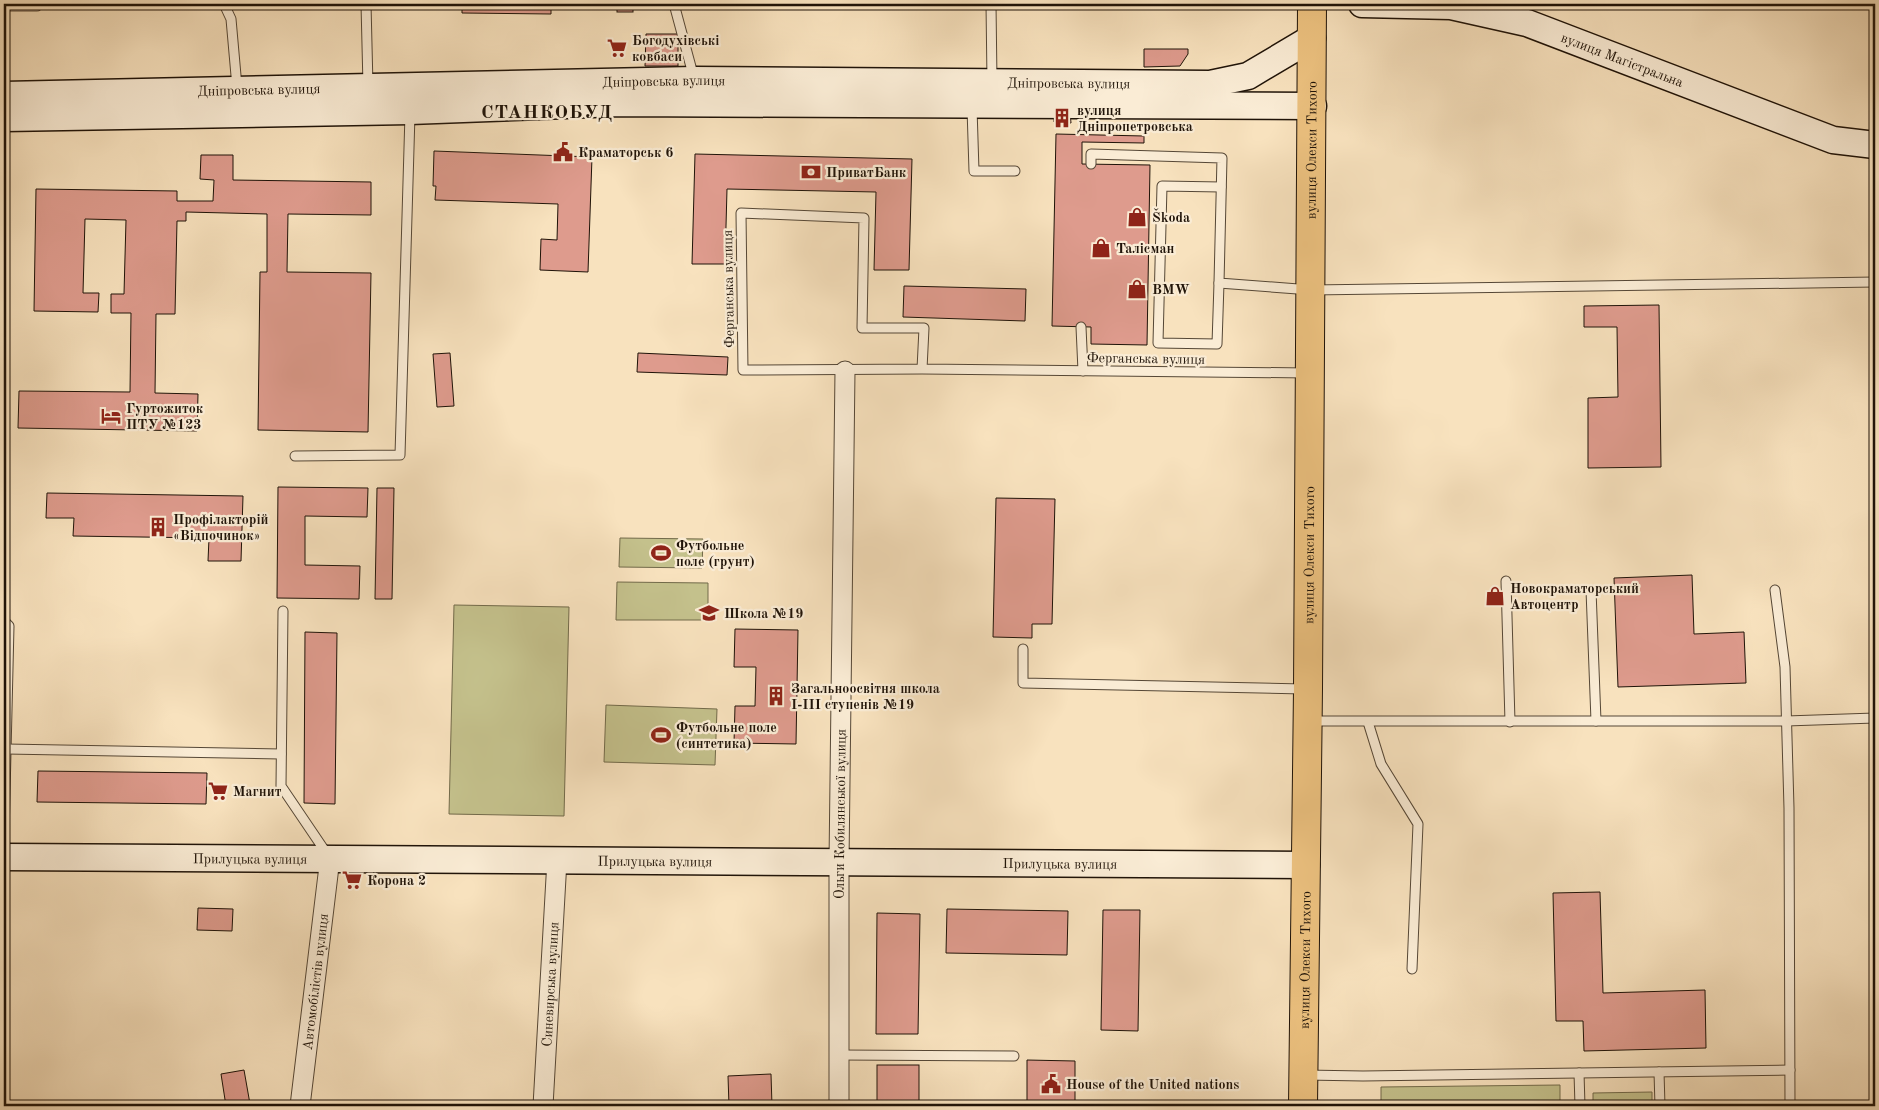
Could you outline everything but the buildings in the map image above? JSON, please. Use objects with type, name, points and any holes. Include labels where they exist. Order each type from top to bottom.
[{"type":"main road","name":"вулиця Олекси Тихого","points":[[1303,1106],[1308,721],[1313,106],[1312,4]]},
{"type":"street","name":"вулиця Магістральна","points":[[1362,4],[1452,6],[1527,23],[1833,140],[1875,146]]},
{"type":"street","name":"Дніпровська вулиця","points":[[987,96],[1210,84],[1248,76],[1312,38]]},
{"type":"street","name":"Дніпровська вулиця","points":[[4,95],[237,101],[410,98],[619,103],[694,91],[987,96],[1313,106]]},
{"type":"street","name":"Дніпровська вулиця","points":[[4,118],[237,101]]},
{"type":"street","name":"Ольги Кобилянської вулиця","points":[[838,1106],[844,371]]},
{"type":"street","name":"Прилуцька вулиця","points":[[4,857],[1306,865]]},
{"type":"street","name":"Автомобілістів вулиця","points":[[300,1106],[330,858]]},
{"type":"street","name":"Синевирська вулиця","points":[[543,1106],[557,860]]},
{"type":"lane","points":[[224,4],[232,19],[237,101]]},
{"type":"lane","points":[[366,4],[368,99]]},
{"type":"lane","points":[[674,4],[694,91]]},
{"type":"lane","points":[[991,4],[987,96],[974,171],[1015,171]]},
{"type":"lane","points":[[4,6],[37,6]]},
{"type":"lane","points":[[296,456],[400,455],[410,98]]},
{"type":"lane","points":[[1091,164],[1091,154],[1222,158],[1217,344],[1158,343],[1162,186],[1221,187]]},
{"type":"lane","name":"Ферганська вулиця","points":[[922,370],[924,328],[862,328],[864,218],[741,214],[743,370],[1310,373]]},
{"type":"lane","points":[[1219,284],[1311,290],[1875,282]]},
{"type":"lane","points":[[1081,327],[1083,371]]},
{"type":"lane","points":[[1506,581],[1510,722]]},
{"type":"lane","points":[[1591,590],[1596,721]]},
{"type":"lane","points":[[1775,590],[1785,667],[1789,808],[1790,1106]]},
{"type":"lane","points":[[283,611],[281,786],[330,858]]},
{"type":"lane","points":[[4,621],[9,626],[4,836]]},
{"type":"lane","points":[[1024,649],[1023,682],[1308,689]]},
{"type":"lane","points":[[1308,721],[1786,721],[1875,718]]},
{"type":"lane","points":[[1368,722],[1381,764],[1418,824],[1412,969]]},
{"type":"lane","points":[[6,749],[281,754]]},
{"type":"lane","points":[[838,1055],[1014,1056]]},
{"type":"lane","points":[[1304,1075],[1363,1076],[1790,1070]]},
{"type":"lane","points":[[1659,1072],[1660,1106]]},
{"type":"lane","points":[[1579,1073],[1580,1106]]},
{"type":"shaded area","name":"Футбольне поле (грунт)","points":[[620,538],[703,539],[702,568],[619,567]]},
{"type":"shaded area","points":[[617,582],[708,583],[708,620],[616,620]]},
{"type":"shaded area","points":[[454,605],[569,607],[564,816],[449,814]]},
{"type":"shaded area","name":"Футбольне поле (синтетика)","points":[[606,705],[717,709],[715,765],[604,762]]},
{"type":"shaded area","points":[[1560,1085],[1560,1106],[1381,1106],[1381,1087]]},
{"type":"shaded area","points":[[1652,1092],[1652,1106],[1593,1106],[1593,1093]]},
{"type":"place","name":"Богодухівські ковбаси","points":[[617,48]]},
{"type":"place","name":"вулиця Дніпропетровська","points":[[1062,118]]},
{"type":"place","name":"Краматорськ 6","points":[[563,152]]},
{"type":"place","name":"ПриватБанк","points":[[811,172]]},
{"type":"place","name":"Škoda","points":[[1137,217]]},
{"type":"place","name":"Талісман","points":[[1101,248]]},
{"type":"place","name":"BMW","points":[[1137,289]]},
{"type":"place","name":"Гуртожиток ПТУ №123","points":[[111,416]]},
{"type":"place","name":"Профілакторій «Відпочинок»","points":[[158,527]]},
{"type":"place","name":"Футбольне поле (грунт)","points":[[661,553]]},
{"type":"place","name":"Новокраматорський Автоцентр","points":[[1495,596]]},
{"type":"place","name":"Школа №19","points":[[709,613]]},
{"type":"place","name":"Загальноосвітня школа І-ІІІ ступенів №19","points":[[776,696]]},
{"type":"place","name":"Футбольне поле (синтетика)","points":[[661,735]]},
{"type":"place","name":"Магнит","points":[[218,791]]},
{"type":"place","name":"Корона 2","points":[[352,880]]},
{"type":"place","name":"House of the United nations","points":[[1051,1084]]},
{"type":"district","name":"СТАНКОБУД","points":[[547,111]]}]
